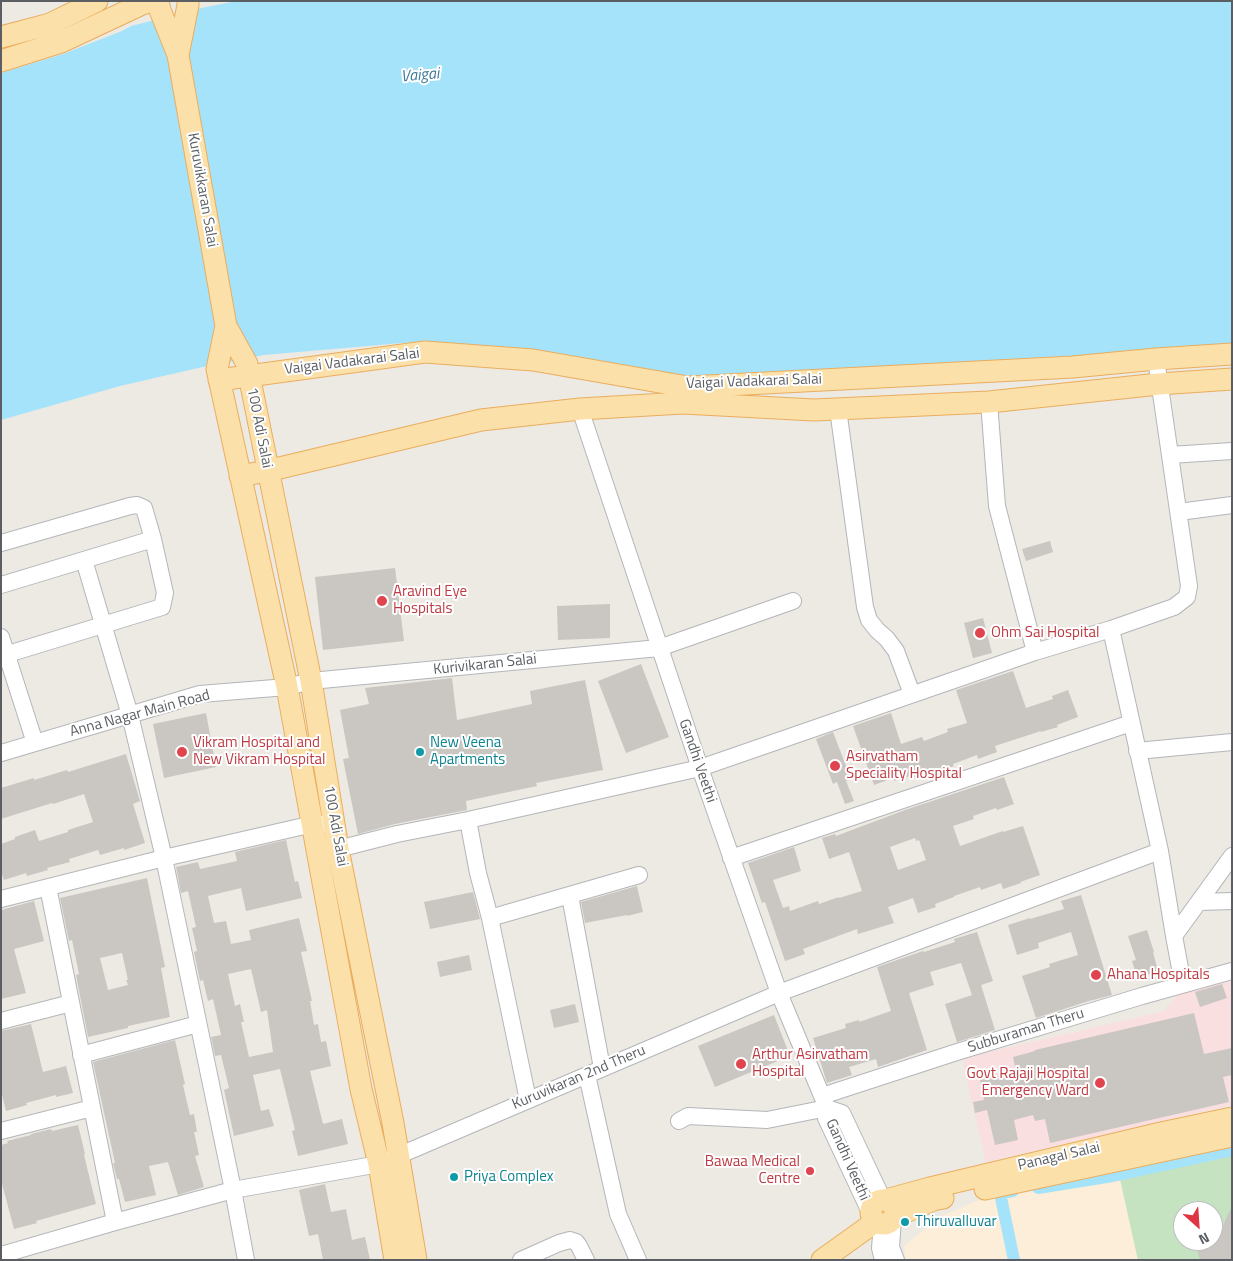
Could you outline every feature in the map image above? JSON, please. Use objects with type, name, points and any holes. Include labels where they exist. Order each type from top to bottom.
[{"type":"main road","points":[[1,37],[50,24],[97,1]]},
{"type":"main road","name":"Kuruvikkaran Salai","points":[[178,55],[188,3]]},
{"type":"main road","points":[[1,61],[61,42],[140,5],[157,4]]},
{"type":"main road","name":"Kuruvikkaran Salai","points":[[157,4],[178,55],[226,326],[248,369]]},
{"type":"main road","name":"Kuruvikkaran Salai","points":[[218,374],[226,326]]},
{"type":"main road","name":"Vaigai Vadakarai Salai","points":[[218,374],[248,369],[424,352],[533,360],[688,387],[1073,367],[1232,354]]},
{"type":"main road","name":"100 Adi Salai","points":[[248,369],[311,682],[323,823]]},
{"type":"main road","name":"100 Adi Salai","points":[[218,374],[287,687],[323,823],[399,1155],[416,1260]]},
{"type":"main road","name":"Vaigai Vadakarai Salai","points":[[240,476],[481,420],[580,410],[683,403],[814,410],[989,402],[1232,378]]},
{"type":"main road","name":"100 Adi Salai","points":[[328,850],[361,1089],[378,1164],[395,1260]]},
{"type":"main road","name":"Panagal Salai","points":[[883,1214],[930,1188],[1232,1118]]},
{"type":"main road","name":"Panagal Salai","points":[[883,1214],[933,1200],[1232,1136]]},
{"type":"main road","points":[[822,1260],[883,1214]]},
{"type":"street","points":[[328,850],[700,768],[1034,652],[1174,608],[1187,597],[1189,586],[1156,359]]},
{"type":"street","points":[[989,402],[997,506],[1034,652]]},
{"type":"street","points":[[838,409],[865,607],[869,620],[896,651],[912,694]]},
{"type":"street","name":"Gandhi Veethi","points":[[580,410],[731,858],[779,993],[824,1102],[826,1118],[883,1214]]},
{"type":"street","points":[[1170,455],[1232,451]]},
{"type":"street","points":[[1,543],[138,505],[144,508],[165,593],[162,607],[4,655]]},
{"type":"street","points":[[1179,512],[1232,505]]},
{"type":"street","points":[[1,585],[153,539]]},
{"type":"street","points":[[84,560],[130,715],[164,858],[246,1260]]},
{"type":"street","name":"Kurivikaran Salai","points":[[311,682],[659,648],[792,601]]},
{"type":"street","points":[[1111,629],[1160,851],[1183,984]]},
{"type":"street","points":[[1,637],[4,655],[35,743]]},
{"type":"street","name":"Anna Nagar Main Road","points":[[1,753],[200,694],[287,687],[311,682]]},
{"type":"street","points":[[731,858],[1131,723]]},
{"type":"street","points":[[1138,752],[1232,742]]},
{"type":"street","points":[[468,820],[528,1100]]},
{"type":"street","points":[[1,899],[164,858],[323,823]]},
{"type":"street","name":"Kuruvikaran 2nd Theru","points":[[1,1255],[233,1190],[378,1164],[779,993],[1160,851]]},
{"type":"street","points":[[1174,936],[1232,856]]},
{"type":"street","points":[[490,918],[639,875]]},
{"type":"street","points":[[48,887],[115,1222]]},
{"type":"street","points":[[570,896],[602,1068]]},
{"type":"street","points":[[1199,902],[1232,901]]},
{"type":"street","name":"Subburaman Theru","points":[[679,1121],[688,1116],[767,1120],[824,1102],[957,1052],[1232,971]]},
{"type":"street","points":[[1,1021],[71,1003]]},
{"type":"street","points":[[81,1055],[198,1024]]},
{"type":"street","points":[[587,1075],[618,1214],[638,1260]]},
{"type":"street","points":[[1,1131],[92,1108]]},
{"type":"street","points":[[883,1214],[880,1248],[883,1260]]},
{"type":"street","points":[[883,1214],[896,1260]]},
{"type":"street","points":[[520,1260],[570,1240],[580,1246],[586,1260]]},
{"type":"shaded area","name":"Govt Rajaji Hospital Emergency Ward","points":[[1232,976],[1232,1105],[986,1162],[963,1064],[968,1057],[1165,1011],[1184,986]]},
{"type":"shaded area","points":[[1120,1179],[1138,1260],[905,1260],[904,1246],[940,1217],[981,1199]]},
{"type":"green space","points":[[1232,1155],[1232,1260],[1138,1260],[1120,1179]]},
{"type":"water","name":"Vaigai","points":[[237,1],[1232,1],[1232,345],[1143,353],[735,377],[666,376],[505,349],[414,342],[264,355],[120,386],[1,420],[1,73],[63,54],[131,26]]},
{"type":"building","points":[[1050,541],[1053,552],[1026,561],[1022,549]]},
{"type":"building","points":[[395,568],[404,641],[323,650],[315,577]]},
{"type":"building","points":[[610,604],[610,638],[558,640],[557,606]]},
{"type":"building","points":[[983,618],[992,653],[973,658],[964,623]]},
{"type":"building","points":[[641,664],[669,737],[626,753],[598,681]]},
{"type":"building","points":[[1013,671],[1026,708],[1053,699],[1052,696],[1068,690],[1078,717],[1057,725],[1058,727],[995,746],[997,752],[978,759],[977,755],[939,771],[938,769],[894,781],[893,778],[874,785],[853,726],[891,713],[901,744],[922,737],[924,741],[948,732],[947,729],[967,723],[956,690]]},
{"type":"building","points":[[452,678],[457,720],[532,704],[530,691],[585,680],[603,770],[536,783],[537,786],[466,801],[467,810],[395,824],[358,834],[343,759],[349,758],[340,710],[369,704],[365,688]]},
{"type":"building","points":[[206,713],[216,767],[164,778],[153,724]]},
{"type":"building","points":[[833,732],[851,779],[846,781],[854,801],[845,804],[837,782],[833,784],[816,739]]},
{"type":"building","points":[[126,754],[140,801],[133,804],[145,843],[100,855],[98,850],[69,859],[70,862],[47,868],[48,870],[27,876],[26,873],[4,880],[1,871],[1,844],[35,830],[39,841],[93,822],[84,794],[1,819],[1,788],[67,770],[68,772]]},
{"type":"building","points":[[1004,777],[1014,804],[973,816],[974,819],[953,826],[960,846],[1023,826],[1040,875],[1003,889],[1001,883],[981,890],[980,887],[954,896],[935,904],[936,907],[918,913],[913,898],[888,907],[894,923],[858,934],[857,929],[803,949],[805,954],[785,961],[765,902],[762,903],[748,863],[794,847],[801,871],[773,880],[783,908],[789,906],[790,911],[818,901],[819,904],[862,891],[849,852],[829,859],[822,838],[835,834],[836,836],[905,810]],"holes":[[[915,838],[916,841],[919,840],[926,860],[898,870],[890,847]]]},
{"type":"building","points":[[286,840],[295,882],[298,881],[302,898],[246,911],[241,888],[208,896],[214,923],[226,921],[231,944],[251,940],[249,930],[299,918],[307,951],[301,952],[312,1001],[310,1001],[314,1025],[318,1024],[321,1042],[326,1041],[331,1066],[310,1071],[323,1124],[342,1119],[348,1144],[298,1156],[292,1131],[295,1130],[280,1069],[253,1075],[261,1111],[269,1109],[274,1126],[234,1136],[224,1090],[229,1088],[221,1055],[215,1056],[211,1037],[221,1035],[213,999],[208,1001],[203,980],[200,981],[194,952],[197,951],[192,928],[196,927],[188,891],[181,893],[176,867],[198,862],[200,869],[237,861],[235,852]],"holes":[[[251,969],[261,1012],[267,1010],[273,1052],[249,1057],[241,1022],[244,1022],[240,1004],[235,1006],[228,974]]]},
{"type":"building","points":[[147,878],[165,967],[161,968],[170,1017],[88,1037],[76,975],[79,974],[72,940],[69,941],[60,898]],"holes":[[[122,953],[128,980],[126,980],[128,985],[108,990],[100,958]]]},
{"type":"building","points":[[637,886],[643,912],[585,923],[581,902]]},
{"type":"building","points":[[473,892],[480,919],[430,929],[424,902]]},
{"type":"building","points":[[1081,895],[1112,995],[1036,1018],[1022,976],[1050,967],[1049,964],[1078,955],[1071,932],[1038,943],[1039,948],[1017,955],[1008,925],[1064,909],[1061,901]]},
{"type":"building","points":[[34,901],[44,941],[14,949],[26,993],[1,999],[1,910]]},
{"type":"building","points":[[1147,930],[1158,971],[1137,978],[1132,961],[1136,960],[1128,936]]},
{"type":"building","points":[[977,932],[993,981],[981,985],[995,1030],[957,1042],[945,1004],[972,995],[961,963],[930,972],[934,985],[909,993],[927,1050],[878,1067],[876,1059],[849,1067],[852,1075],[827,1083],[813,1038],[846,1028],[845,1024],[859,1020],[859,1022],[891,1011],[877,967],[955,942],[954,939]]},
{"type":"building","points":[[469,955],[472,970],[440,977],[437,962]]},
{"type":"building","points":[[1222,984],[1227,998],[1200,1007],[1195,992]]},
{"type":"building","points":[[575,1004],[579,1022],[554,1028],[550,1010]]},
{"type":"building","name":"Govt Rajaji Hospital Emergency Ward","points":[[1194,1013],[1204,1054],[1232,1048],[1232,1075],[1223,1077],[1229,1102],[1050,1143],[1045,1119],[1035,1121],[1033,1115],[1014,1120],[1018,1140],[995,1145],[987,1110],[975,1113],[973,1102],[984,1100],[980,1080],[1016,1071],[1013,1057],[1035,1050]]},
{"type":"building","points":[[774,1015],[790,1056],[715,1087],[698,1046]]},
{"type":"building","points":[[31,1024],[43,1072],[66,1066],[73,1093],[56,1097],[56,1095],[26,1103],[27,1105],[6,1111],[1,1091],[1,1031]]},
{"type":"building","points":[[175,1040],[190,1115],[194,1114],[197,1132],[194,1132],[199,1155],[195,1156],[204,1187],[178,1195],[168,1162],[149,1166],[156,1195],[125,1202],[113,1163],[115,1163],[93,1062]]},
{"type":"building","points":[[78,1125],[96,1204],[14,1229],[1,1180],[1,1145],[8,1143],[7,1141],[31,1134]]},
{"type":"building","points":[[325,1184],[331,1212],[346,1209],[352,1240],[365,1237],[370,1260],[323,1260],[318,1234],[309,1236],[299,1190]]},
{"type":"building","points":[[1232,1206],[1232,1260],[1200,1260],[1198,1251],[1223,1251],[1223,1226]]},
{"type":"waterway","points":[[1038,1188],[1113,1176],[1232,1150]]},
{"type":"waterway","points":[[1013,1191],[1000,1193],[1014,1260]]},
{"type":"place","name":"Aravind Eye Hospitals","points":[[382,601]]},
{"type":"place","name":"Ohm Sai Hospital","points":[[980,633]]},
{"type":"place","name":"Vikram Hospital and New Vikram Hospital","points":[[182,752]]},
{"type":"place","name":"New Veena Apartments","points":[[420,752]]},
{"type":"place","name":"Asirvatham Speciality Hospital","points":[[835,766]]},
{"type":"place","name":"Ahana Hospitals","points":[[1096,975]]},
{"type":"place","name":"Arthur Asirvatham Hospital","points":[[741,1064]]},
{"type":"place","name":"Govt Rajaji Hospital Emergency Ward","points":[[1100,1083]]},
{"type":"place","name":"Bawaa Medical Centre","points":[[810,1171]]},
{"type":"place","name":"Priya Complex","points":[[454,1177]]},
{"type":"place","name":"Thiruvalluvar","points":[[905,1222]]}]
